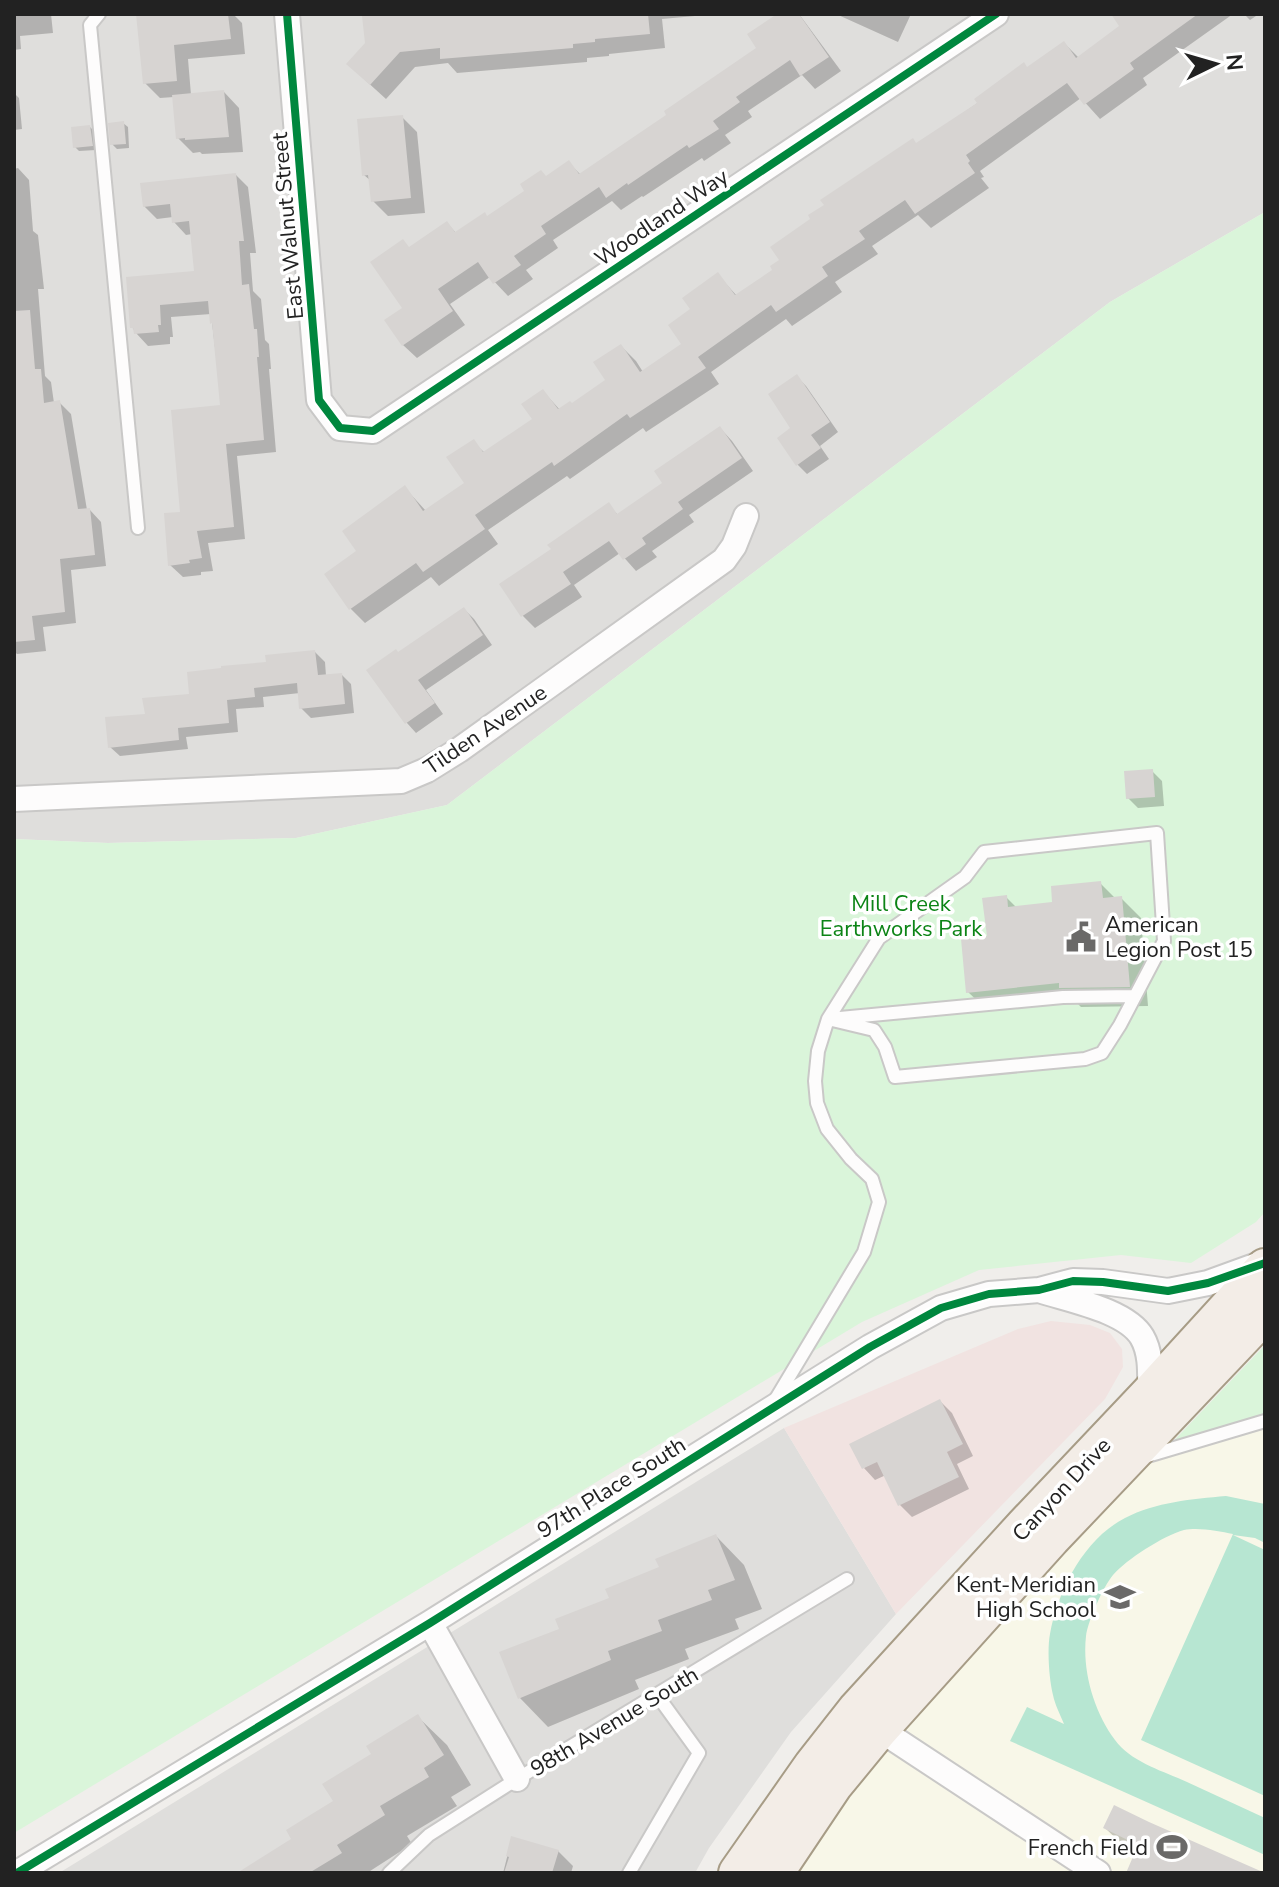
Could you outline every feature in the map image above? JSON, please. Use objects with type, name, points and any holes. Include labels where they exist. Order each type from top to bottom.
[{"type":"main road","name":"Canyon Drive","points":[[868,1719],[1025,1526],[1150,1394],[1265,1265]]},
{"type":"main road","name":"Canyon Drive","points":[[868,1719],[1051,1538],[1265,1313]]},
{"type":"main road","points":[[738,1873],[813,1766],[868,1719]]},
{"type":"main road","points":[[774,1873],[833,1785],[868,1719]]},
{"type":"street","name":"East Walnut Street","points":[[287,14],[319,400],[340,428]]},
{"type":"street","name":"Woodland Way","points":[[340,428],[373,431],[987,16]]},
{"type":"street","name":"Tilden Avenue","points":[[14,799],[401,781],[427,770],[459,750],[724,560],[734,546],[746,516]]},
{"type":"street","name":"97th Place South","points":[[17,1873],[430,1623],[770,1408],[941,1308],[989,1294],[1039,1290],[1073,1281],[1168,1291],[1208,1283],[1265,1265]]},
{"type":"street","name":"97th Place South","points":[[1039,1290],[1097,1308],[1120,1317],[1134,1327],[1144,1339],[1150,1360],[1150,1394]]},
{"type":"street","points":[[430,1623],[517,1779]]},
{"type":"street","points":[[868,1719],[1098,1873]]},
{"type":"lane","points":[[99,14],[90,25],[138,528]]},
{"type":"lane","points":[[770,1408],[864,1252],[879,1202],[872,1179],[827,1129],[817,1103],[815,1081],[818,1051],[828,1019],[879,938],[965,877],[984,852],[1157,833],[1164,941],[1102,1053],[1085,1059],[895,1077],[885,1047],[874,1030],[828,1019]]},
{"type":"lane","points":[[828,1019],[1063,997],[1135,996]]},
{"type":"lane","points":[[1126,1461],[1260,1422],[1265,1413]]},
{"type":"lane","name":"98th Avenue South","points":[[389,1873],[429,1835],[847,1579]]},
{"type":"lane","points":[[629,1873],[699,1753],[657,1695]]},
{"type":"shaded area","points":[[14,14],[1265,14],[1265,212],[1110,302],[447,805],[296,838],[108,843],[14,839]]},
{"type":"shaded area","points":[[1051,1321],[1090,1325],[1110,1333],[1122,1349],[1123,1367],[1105,1399],[896,1614],[784,1428],[1018,1329]]},
{"type":"shaded area","name":"Kent-Meridian High School","points":[[1265,1421],[1265,1873],[752,1873],[1084,1475]]},
{"type":"shaded area","points":[[784,1428],[896,1614],[791,1732],[709,1848],[695,1873],[59,1873]]},
{"type":"green space","name":"Mill Creek Earthworks Park","points":[[1265,212],[1265,1212],[1256,1222],[1191,1263],[1121,1255],[979,1270],[862,1322],[14,1833],[14,839],[108,843],[296,838],[447,805],[1110,302]]},
{"type":"green space","points":[[1265,1345],[1265,1421],[1164,1451]]},
{"type":"green space","points":[[1226,1496],[1265,1504],[1265,1543],[1255,1538],[1233,1535],[1265,1550],[1265,1796],[1141,1740],[1233,1534],[1202,1529],[1184,1530],[1136,1555],[1119,1569],[1096,1604],[1086,1636],[1086,1663],[1091,1691],[1101,1717],[1122,1748],[1148,1765],[1265,1818],[1265,1855],[1010,1741],[1027,1707],[1064,1724],[1052,1688],[1050,1634],[1066,1583],[1085,1552],[1110,1527],[1149,1508]]},
{"type":"building","points":[[136,14],[228,14],[231,39],[174,45],[177,81],[143,84]]},
{"type":"building","points":[[648,14],[650,34],[595,39],[595,42],[573,44],[573,48],[440,59],[440,48],[400,52],[370,85],[346,64],[365,43],[362,16]]},
{"type":"building","points":[[777,14],[799,14],[829,57],[800,76],[790,60],[736,97],[740,102],[713,121],[719,129],[689,148],[687,145],[606,198],[599,187],[541,226],[546,234],[514,256],[521,265],[493,284],[478,262],[438,289],[453,311],[402,346],[384,320],[402,308],[370,262],[403,239],[409,247],[447,221],[455,232],[485,212],[487,216],[524,191],[520,184],[541,170],[546,176],[569,160],[579,174],[756,48],[747,34]]},
{"type":"building","points":[[1111,14],[1198,14],[1130,63],[1134,69],[1084,105],[1067,83],[966,155],[975,173],[915,214],[905,200],[859,231],[865,239],[822,267],[828,276],[776,312],[771,305],[698,357],[706,368],[630,418],[627,414],[554,466],[552,462],[475,515],[485,529],[423,572],[416,563],[349,610],[324,574],[356,551],[342,531],[405,485],[423,511],[464,483],[446,457],[474,439],[483,452],[532,419],[521,404],[543,389],[558,409],[570,401],[572,403],[605,380],[593,362],[621,344],[640,372],[681,344],[668,325],[690,309],[682,298],[718,272],[735,295],[772,270],[770,266],[779,260],[770,247],[810,219],[808,215],[824,205],[820,200],[913,138],[916,143],[977,103],[974,99],[1024,62],[1027,67],[1064,41],[1076,58],[1119,26]]},
{"type":"building","points":[[224,90],[229,137],[176,139],[172,95]]},
{"type":"building","points":[[403,115],[411,198],[371,202],[368,175],[362,176],[357,119]]},
{"type":"building","points":[[124,121],[126,144],[110,145],[108,123]]},
{"type":"building","points":[[90,125],[93,146],[73,148],[71,127]]},
{"type":"building","points":[[236,173],[244,241],[239,241],[242,285],[249,284],[254,329],[257,329],[264,440],[226,444],[234,527],[197,531],[202,558],[168,566],[164,513],[180,512],[171,410],[220,405],[208,301],[160,305],[159,332],[134,334],[133,328],[130,328],[126,277],[194,271],[189,221],[172,223],[170,204],[143,207],[140,183]]},
{"type":"building","points":[[30,310],[35,369],[41,369],[44,403],[60,400],[78,509],[90,508],[95,555],[60,559],[65,612],[32,616],[35,640],[14,642],[14,311]]},
{"type":"building","points":[[797,374],[830,422],[811,435],[821,448],[796,466],[777,438],[790,428],[768,394]]},
{"type":"building","points":[[720,426],[742,458],[678,502],[683,509],[642,538],[646,544],[623,560],[609,541],[563,572],[571,584],[521,617],[499,584],[551,549],[547,545],[609,502],[617,514],[662,483],[654,471]]},
{"type":"building","points":[[464,607],[483,635],[418,680],[435,703],[405,724],[366,670]]},
{"type":"building","points":[[315,650],[318,675],[342,673],[345,704],[299,709],[297,683],[254,688],[255,697],[227,700],[229,723],[178,728],[179,740],[108,748],[105,717],[145,714],[142,698],[189,694],[187,672],[266,662],[265,655]]},
{"type":"building","points":[[1153,769],[1155,797],[1126,799],[1124,771]]},
{"type":"building","name":"American Legion Post 15","points":[[1101,881],[1103,898],[1122,896],[1130,987],[1059,988],[1059,983],[966,993],[961,939],[987,936],[982,898],[1007,895],[1008,907],[1052,902],[1051,886]]},
{"type":"building","points":[[940,1399],[963,1444],[947,1452],[959,1477],[898,1506],[877,1462],[862,1469],[849,1444]]},
{"type":"building","points":[[716,1534],[735,1580],[708,1590],[712,1600],[658,1620],[662,1631],[608,1651],[611,1660],[518,1699],[499,1652],[559,1629],[555,1619],[609,1598],[605,1589],[659,1567],[655,1559]]},
{"type":"building","points":[[418,1714],[444,1755],[424,1768],[429,1777],[380,1806],[385,1815],[337,1845],[342,1853],[309,1873],[237,1873],[291,1839],[286,1830],[333,1801],[322,1784],[371,1754],[366,1746]]},
{"type":"building","name":"French Field","points":[[1114,1805],[1265,1873],[1126,1873],[1138,1845],[1103,1828]]},
{"type":"building","points":[[511,1836],[559,1850],[552,1873],[504,1873]]},
{"type":"cycle path","points":[[287,14],[319,400],[340,428],[373,431],[996,14]]},
{"type":"cycle path","points":[[17,1873],[430,1623],[870,1347],[941,1308],[989,1294],[1039,1290],[1073,1281],[1168,1291],[1208,1283],[1265,1263]]},
{"type":"place","name":"American Legion Post 15","points":[[1081,937]]},
{"type":"place","name":"Kent-Meridian High School","points":[[1120,1597]]},
{"type":"place","name":"French Field","points":[[1172,1847]]}]
